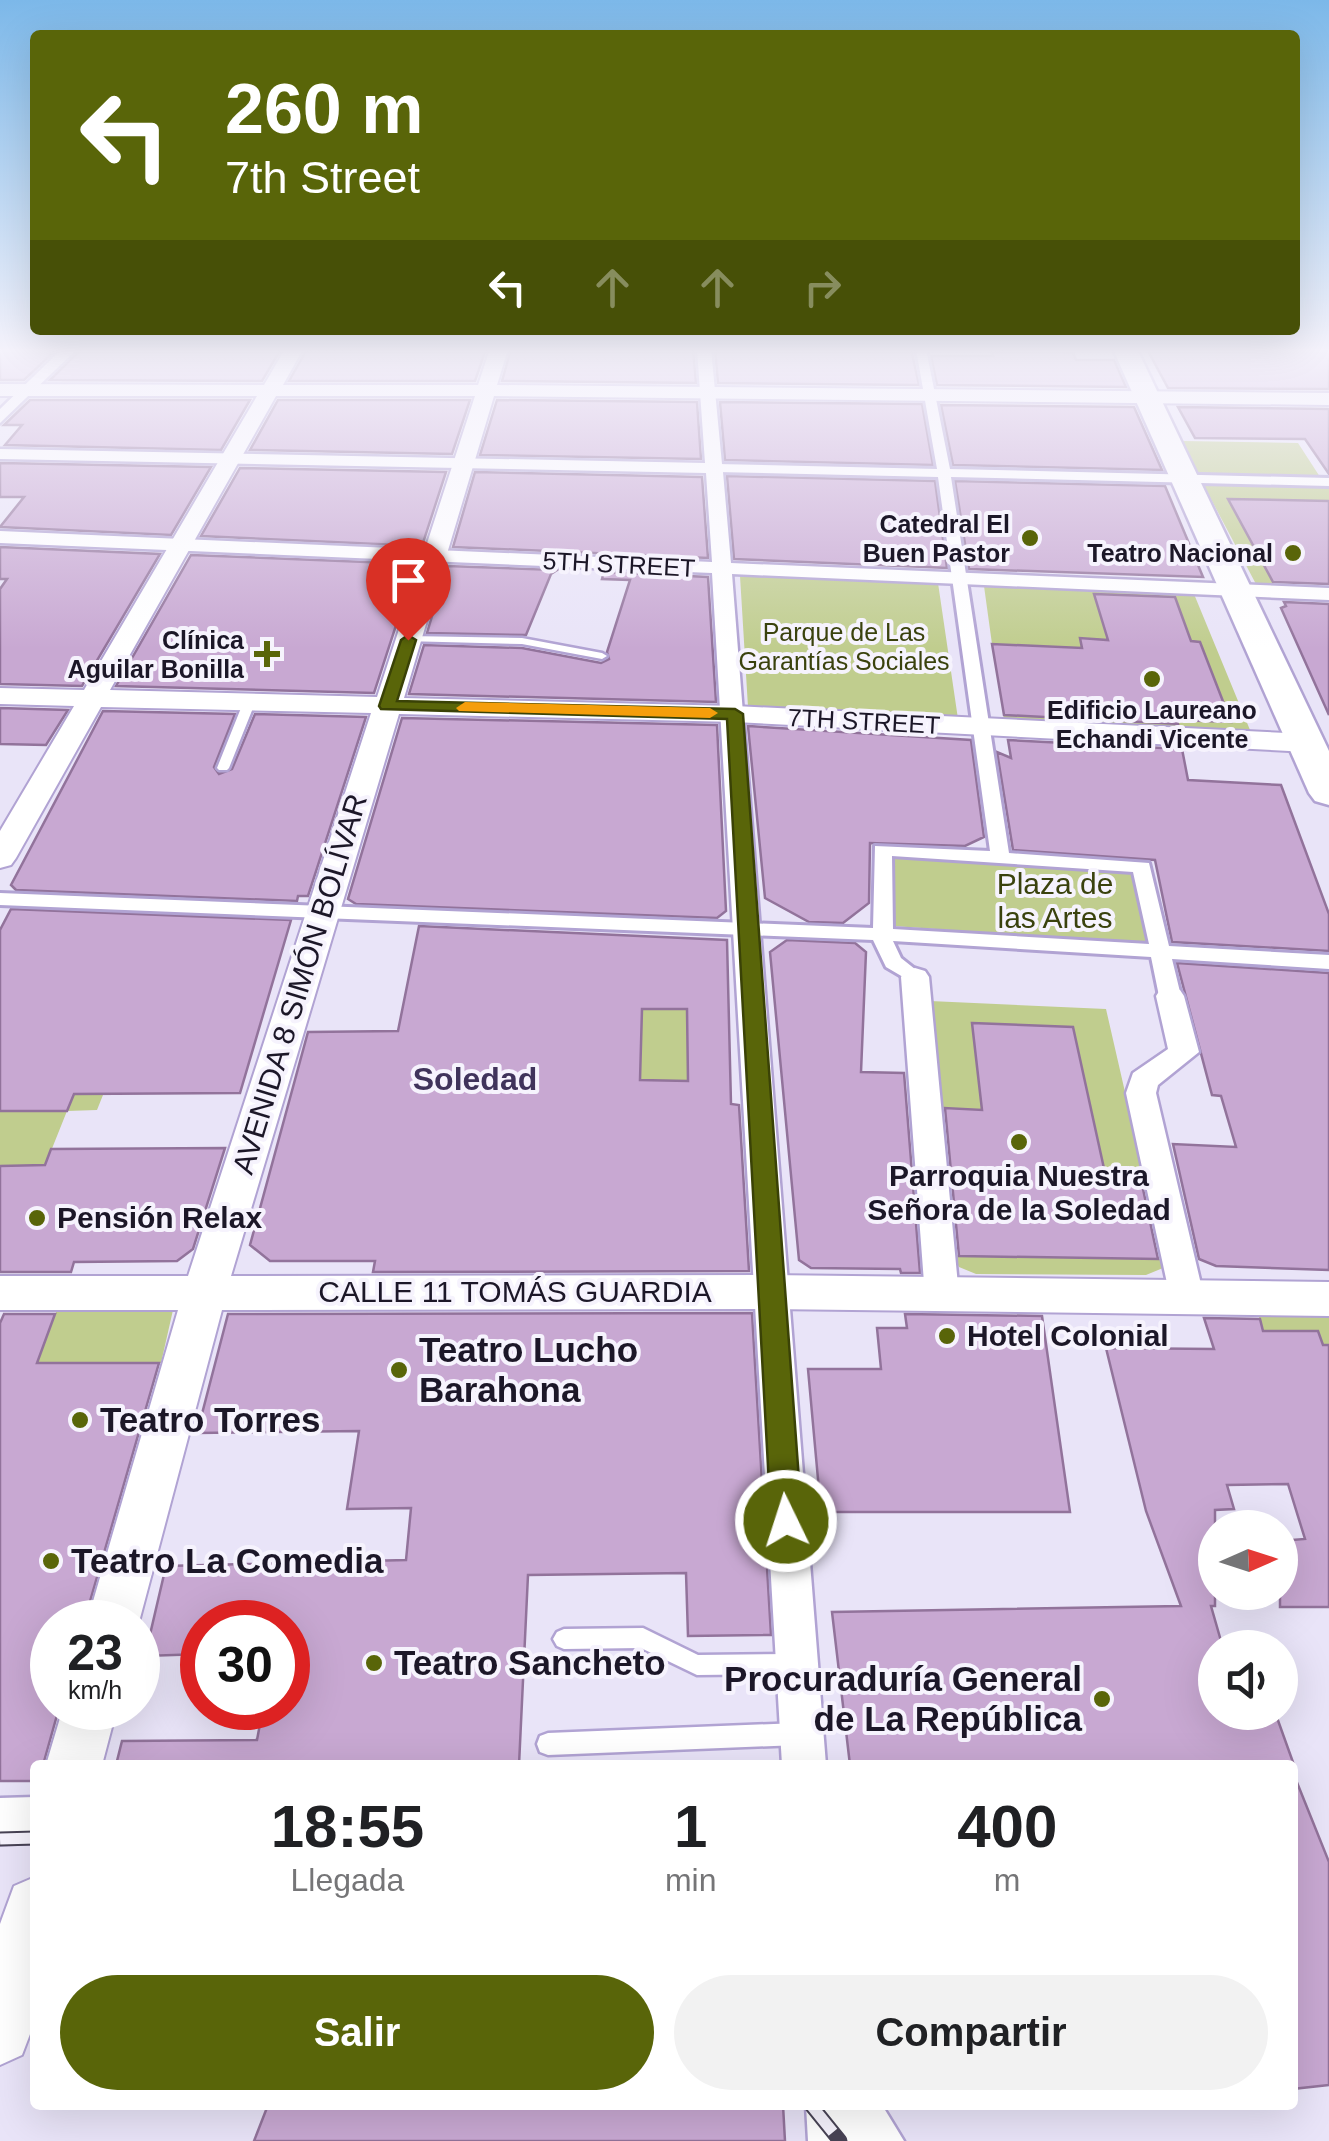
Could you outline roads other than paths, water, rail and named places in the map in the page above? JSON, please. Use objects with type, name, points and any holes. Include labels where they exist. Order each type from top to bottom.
[{"type":"highway","points":[[1172,449],[1238,590],[1319,744],[1329,793]]},
{"type":"street","points":[[0,858],[236,449]]},
{"type":"street","name":"AVENIDA 8 SIMÓN BOLÍVAR","points":[[119,1600],[205,1292],[470,449]]},
{"type":"street","points":[[715,449],[803,1749]]},
{"type":"street","points":[[940,449],[1000,858]]},
{"type":"street","points":[[0,454],[1329,482]]},
{"type":"street","name":"5TH STREET","points":[[0,537],[1329,594]]},
{"type":"street","name":"7TH STREET","points":[[0,696],[735,714],[1319,744]]},
{"type":"street","points":[[942,1296],[915,977],[885,952],[882,850],[1142,867],[1184,1052],[1144,1080],[1141,1093],[1187,1297]]},
{"type":"street","points":[[0,899],[746,926],[1329,962]]},
{"type":"street","name":"CALLE 11 TOMÁS GUARDIA","points":[[0,1292],[770,1292],[1329,1299]]},
{"type":"street","points":[[75,1760],[84,1730]]},
{"type":"street","points":[[0,1821],[30,1820]]},
{"type":"street","points":[[0,2034],[30,1925]]},
{"type":"street","points":[[832,2110],[834,2141]]},
{"type":"street","points":[[854,2110],[876,2141]]},
{"type":"lane","points":[[408,640],[522,641],[602,656]]},
{"type":"lane","points":[[224,768],[249,702]]},
{"type":"lane","points":[[564,1640],[643,1638],[697,1665],[796,1664]]},
{"type":"lane","points":[[548,1744],[803,1749]]},
{"type":"railway","points":[[0,1839],[30,1838]]},
{"type":"railway","points":[[815,2110],[840,2141]]},
{"type":"place","name":"Catedral El Buen Pastor","points":[[1030,538]]},
{"type":"place","name":"Teatro Nacional","points":[[1293,553]]},
{"type":"place","name":"Clínica Aguilar Bonilla","points":[[267,654]]},
{"type":"place","name":"Edificio Laureano Echandi Vicente","points":[[1152,679]]},
{"type":"place","name":"Parroquia Nuestra Señora de la Soledad","points":[[1019,1142]]},
{"type":"place","name":"Pensión Relax","points":[[37,1218]]},
{"type":"place","name":"Hotel Colonial","points":[[947,1336]]},
{"type":"place","name":"Teatro Lucho Barahona","points":[[399,1370]]},
{"type":"place","name":"Teatro Torres","points":[[80,1420]]},
{"type":"place","name":"Teatro La Comedia","points":[[51,1561]]},
{"type":"place","name":"Teatro Sancheto","points":[[374,1663]]},
{"type":"place","name":"Procuraduría General de La República","points":[[1102,1699]]},
{"type":"district","name":"Soledad","points":[[475,1079]]},
{"type":"park label","name":"Parque de Las Garantías Sociales","points":[[844,646]]},
{"type":"park label","name":"Plaza de las Artes","points":[[1055,901]]}]
